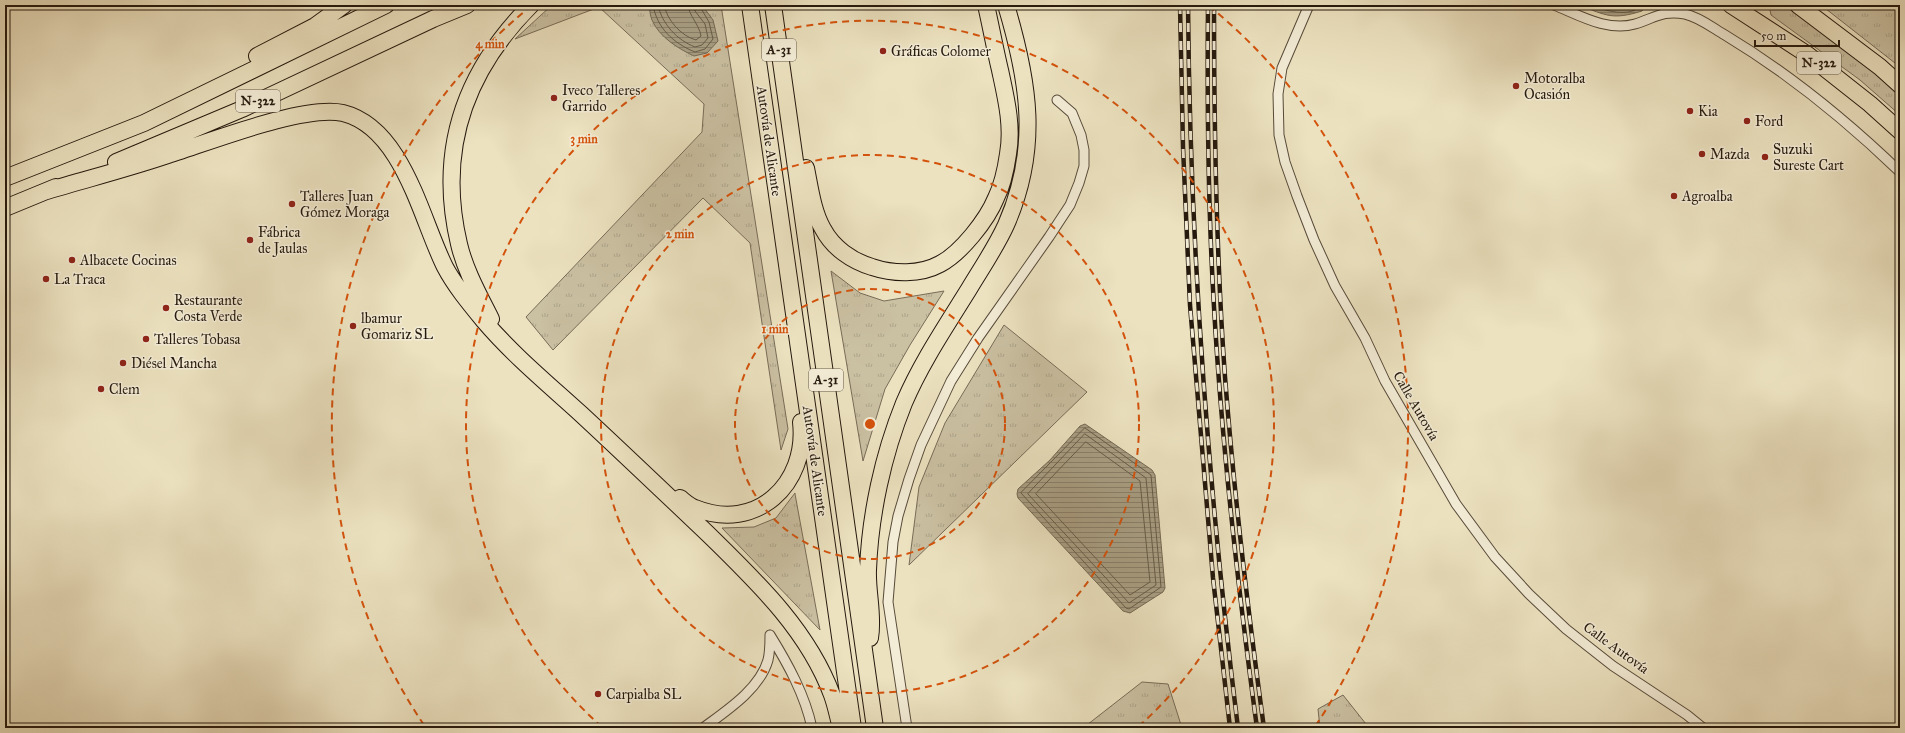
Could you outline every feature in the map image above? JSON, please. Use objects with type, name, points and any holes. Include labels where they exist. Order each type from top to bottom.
[{"type":"highway","points":[[222,84],[236,67],[315,26],[344,5]]},
{"type":"highway","name":"N-322","points":[[5,178],[144,123],[386,5]]},
{"type":"highway","name":"N-322","points":[[5,208],[242,109],[433,19],[467,5]]},
{"type":"highway","points":[[503,342],[468,272],[459,244],[452,205],[451,176],[454,146],[461,115],[472,86],[491,51],[514,22],[531,5]]},
{"type":"highway","name":"Autovía de Alicante","points":[[750,5],[853,728]]},
{"type":"highway","name":"Autovía de Alicante","points":[[773,5],[875,728]]},
{"type":"highway","points":[[786,96],[798,123],[811,196],[822,229],[839,250],[861,264],[884,271],[913,272],[940,264],[957,251],[978,228],[997,198],[1008,154],[1011,131],[1008,109],[986,5]]},
{"type":"highway","points":[[865,665],[871,634],[868,571],[875,508],[886,457],[904,403],[930,352],[1006,226],[1021,181],[1027,145],[1027,102],[1020,54],[1006,5]]},
{"type":"highway","name":"N-322","points":[[1731,5],[1808,55],[1870,104],[1900,131]]},
{"type":"highway","name":"N-322","points":[[1798,5],[1880,66],[1900,85]]},
{"type":"highway","points":[[47,191],[161,158],[277,120],[326,111],[345,113],[367,124],[385,140],[403,168],[446,269],[466,299],[503,342],[647,475],[765,591],[804,639],[819,665],[833,697],[840,728]]},
{"type":"highway","points":[[647,475],[694,508],[719,515],[747,512],[774,499],[789,480],[799,461],[803,438],[797,396],[802,369]]},
{"type":"street","name":"Calle Autovía","points":[[1309,5],[1282,68],[1278,94],[1279,135],[1290,176],[1314,240],[1335,286],[1364,338],[1385,381],[1456,504],[1495,556],[1529,594],[1566,629],[1613,666],[1687,715],[1703,728]]},
{"type":"street","points":[[1554,5],[1604,25],[1620,26],[1636,24],[1664,13],[1686,14],[1704,22],[1759,55],[1851,127],[1900,172]]},
{"type":"street","points":[[907,728],[888,602],[893,542],[898,516],[921,445],[951,381],[978,338],[1070,205],[1079,183],[1084,166],[1084,150],[1081,135],[1072,112],[1057,100]]},
{"type":"street","points":[[703,728],[742,696],[758,678],[769,658],[770,635],[792,673],[809,710],[812,728]]},
{"type":"green space","points":[[552,5],[721,5],[788,429],[781,450],[750,243],[703,198],[553,350],[526,317],[702,132],[704,104],[599,7],[515,39]]},
{"type":"green space","points":[[1769,5],[1783,5],[1809,21],[1858,58],[1900,95],[1900,115],[1860,80],[1771,15]]},
{"type":"green space","points":[[1821,5],[1900,5],[1900,67]]},
{"type":"green space","points":[[831,271],[860,293],[884,301],[944,291],[910,345],[885,389],[863,461]]},
{"type":"green space","points":[[1004,325],[1087,392],[909,565],[919,487],[945,423]]},
{"type":"green space","points":[[795,493],[820,630],[722,528],[754,527],[776,518]]},
{"type":"green space","points":[[1142,682],[1168,684],[1182,728],[1083,728]]},
{"type":"green space","points":[[1343,695],[1368,728],[1320,728],[1318,709]]},
{"type":"water","points":[[649,5],[702,5],[713,20],[718,41],[707,53],[694,56],[688,53],[670,42],[659,32],[651,18]]},
{"type":"water","points":[[1579,5],[1645,6],[1642,11],[1632,14],[1610,16]]},
{"type":"water","points":[[1085,424],[1152,470],[1155,475],[1165,588],[1163,592],[1130,613],[1123,611],[1018,498],[1017,494],[1018,489],[1050,460],[1080,426]]},
{"type":"railway","points":[[1180,5],[1183,147],[1190,305],[1213,578],[1230,728]]},
{"type":"railway","points":[[1188,5],[1192,186],[1202,367],[1218,548],[1238,728]]},
{"type":"railway","points":[[1208,5],[1209,194],[1217,360],[1231,518],[1257,728]]},
{"type":"railway","points":[[1214,5],[1216,191],[1219,284],[1225,377],[1242,552],[1264,728]]},
{"type":"place","name":"Gráficas Colomer","points":[[883,51]]},
{"type":"place","name":"Motoralba Ocasión","points":[[1516,86]]},
{"type":"place","name":"Iveco Talleres Garrido","points":[[554,98]]},
{"type":"place","name":"Kia","points":[[1690,111]]},
{"type":"place","name":"Ford","points":[[1747,121]]},
{"type":"place","name":"Mazda","points":[[1702,154]]},
{"type":"place","name":"Suzuki Sureste Cart","points":[[1765,157]]},
{"type":"place","name":"Agroalba","points":[[1674,196]]},
{"type":"place","name":"Talleres Juan Gómez Moraga","points":[[292,204]]},
{"type":"place","name":"Fábrica de Jaulas","points":[[250,240]]},
{"type":"place","name":"Albacete Cocinas","points":[[72,260]]},
{"type":"place","name":"La Traca","points":[[46,279]]},
{"type":"place","name":"Restaurante Costa Verde","points":[[166,308]]},
{"type":"place","name":"lbamur Gomariz SL","points":[[353,326]]},
{"type":"place","name":"Talleres Tobasa","points":[[146,339]]},
{"type":"place","name":"Diésel Mancha","points":[[123,363]]},
{"type":"place","name":"Clem","points":[[101,389]]},
{"type":"place","name":"Carpialba SL","points":[[598,694]]}]
